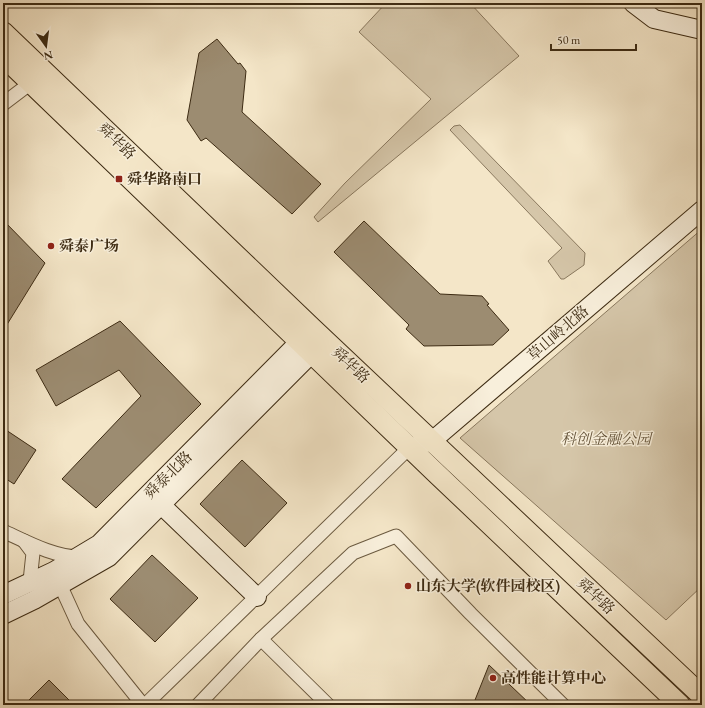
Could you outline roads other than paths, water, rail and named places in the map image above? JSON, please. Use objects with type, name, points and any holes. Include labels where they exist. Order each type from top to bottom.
[{"type":"main road","points":[[633,3],[654,19],[702,30]]},
{"type":"main road","name":"舜华路","points":[[3,32],[312,341],[410,447],[675,703]]},
{"type":"main road","name":"舜华路","points":[[3,56],[312,341],[432,441],[702,696]]},
{"type":"main road","name":"草山岭北路","points":[[410,447],[432,441],[702,210]]},
{"type":"main road","points":[[3,615],[57,578],[109,557],[155,499],[312,341]]},
{"type":"main road","points":[[155,499],[257,596]]},
{"type":"main road","name":"舜泰北路","points":[[3,595],[27,584],[57,578],[77,557],[99,544],[155,499]]},
{"type":"street","points":[[3,104],[32,82]]},
{"type":"street","points":[[57,578],[78,624],[144,705],[410,447]]},
{"type":"street","points":[[3,531],[24,541],[62,555],[77,557],[109,557]]},
{"type":"street","points":[[198,705],[261,639],[353,553],[396,536],[471,614],[563,705]]},
{"type":"street","points":[[24,541],[33,553],[30,581],[27,584]]},
{"type":"street","points":[[261,639],[328,705]]},
{"type":"place","name":"舜华路南口","points":[[119,179]]},
{"type":"place","name":"舜泰广场","points":[[51,246]]},
{"type":"place","name":"山东大学(软件园校区)","points":[[408,586]]},
{"type":"place","name":"高性能计算中心","points":[[493,678]]},
{"type":"park label","name":"科创金融公园","points":[[606,439]]}]
